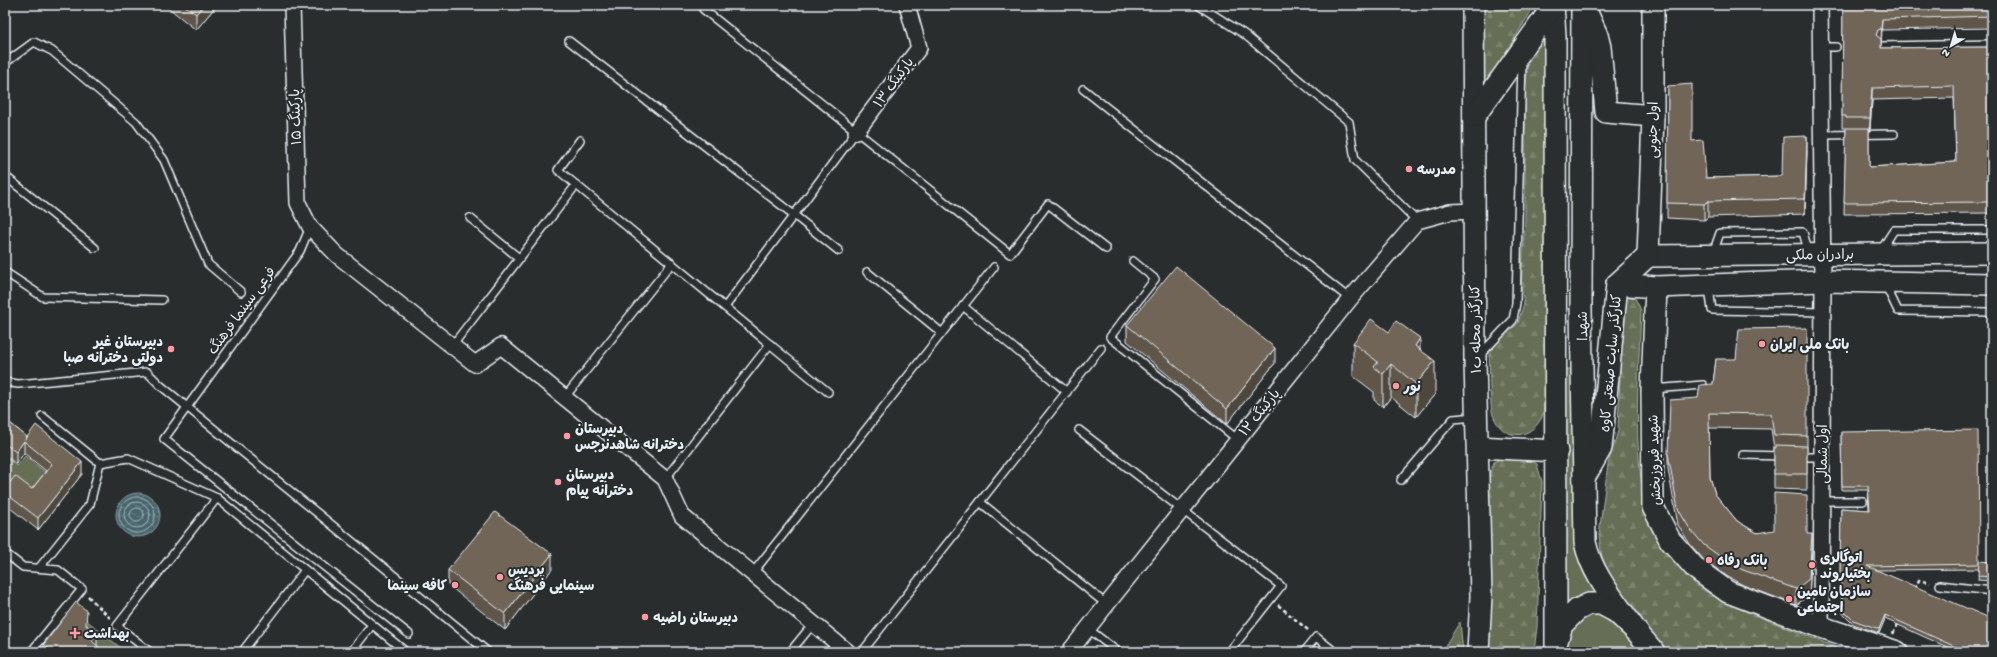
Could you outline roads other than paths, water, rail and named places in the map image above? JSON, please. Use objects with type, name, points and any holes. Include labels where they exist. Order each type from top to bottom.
[{"type":"main road","name":"کنارگذر محله ب۱","points":[[1472,5],[1475,211],[1475,361],[1481,596],[1478,652]]},
{"type":"main road","points":[[1582,5],[1597,35],[1600,47],[1606,112],[1653,116]]},
{"type":"main road","name":"شهدا","points":[[1582,5],[1581,293],[1584,478],[1583,521],[1588,556],[1594,569],[1637,632]]},
{"type":"main road","name":"اول جنوبی","points":[[1648,256],[1653,116],[1653,5]]},
{"type":"main road","points":[[1474,117],[1553,6]]},
{"type":"main road","name":"شهدا","points":[[1553,6],[1555,36],[1557,451],[1555,648]]},
{"type":"main road","name":"برادران ملکی","points":[[1648,256],[1992,253]]},
{"type":"main road","name":"کنارگذر سایت صنعتی کاوه","points":[[1584,478],[1601,448],[1617,284],[1648,256]]},
{"type":"main road","name":"برادران ملکی","points":[[1617,284],[1656,286],[1823,281],[1992,284]]},
{"type":"main road","name":"شهید فیروزبخش","points":[[1656,286],[1652,389],[1653,507],[1670,540],[1696,569],[1728,592],[1821,627],[1891,650]]},
{"type":"main road","points":[[1478,447],[1557,451]]},
{"type":"main road","points":[[1555,648],[1562,625],[1577,610],[1589,604],[1601,604],[1616,612],[1637,632],[1654,652]]},
{"type":"street","name":"پارکینگ ۱۵","points":[[292,5],[298,203],[310,227],[337,255],[474,364],[501,346],[565,397]]},
{"type":"street","name":"پارکینگ ۱۳","points":[[856,132],[919,48],[907,5]]},
{"type":"street","points":[[1815,254],[1821,135],[1820,5]]},
{"type":"street","points":[[1417,222],[1450,212],[1475,211]]},
{"type":"street","name":"پارکینگ ۱۲","points":[[1069,652],[1237,439],[1350,299],[1417,222]]},
{"type":"street","name":"اول شمالی","points":[[1815,254],[1823,281],[1821,627]]},
{"type":"street","points":[[565,397],[665,479],[682,516],[848,652]]},
{"type":"lane","points":[[707,5],[703,9],[1010,254],[1048,204],[1106,249]]},
{"type":"lane","points":[[1198,5],[1244,34],[1349,122],[1355,160],[1417,222]]},
{"type":"lane","points":[[570,41],[839,251]]},
{"type":"lane","points":[[5,63],[34,42],[52,52],[136,122],[164,160],[208,264],[241,292]]},
{"type":"lane","points":[[1881,46],[1992,44]]},
{"type":"lane","points":[[1820,47],[1836,47]]},
{"type":"lane","points":[[1475,361],[1513,320],[1516,303],[1522,50]]},
{"type":"lane","points":[[1083,89],[1350,299]]},
{"type":"lane","points":[[725,306],[856,132]]},
{"type":"lane","points":[[1821,135],[1894,134]]},
{"type":"lane","points":[[580,140],[558,170],[828,392]]},
{"type":"lane","points":[[5,176],[95,248]]},
{"type":"lane","points":[[452,346],[576,185]]},
{"type":"lane","points":[[470,218],[519,258]]},
{"type":"lane","name":"فرعی سینما فرهنگ","points":[[310,227],[300,251],[164,439],[409,634]]},
{"type":"lane","points":[[1879,253],[1894,230],[1992,230]]},
{"type":"lane","points":[[1133,261],[1155,279],[1110,337],[1237,439]]},
{"type":"lane","points":[[565,397],[672,263]]},
{"type":"lane","points":[[752,574],[994,266]]},
{"type":"lane","points":[[5,272],[42,297],[162,300]]},
{"type":"lane","points":[[867,272],[942,333]]},
{"type":"lane","points":[[1884,282],[1898,311],[1992,312]]},
{"type":"lane","points":[[1708,285],[1712,310],[1823,312]]},
{"type":"lane","points":[[963,306],[1067,392]]},
{"type":"lane","points":[[665,479],[770,344]]},
{"type":"lane","points":[[862,652],[1101,348]]},
{"type":"lane","points":[[5,382],[18,384],[147,372],[488,652]]},
{"type":"lane","points":[[1652,389],[1703,385]]},
{"type":"lane","points":[[42,416],[100,463],[128,458],[217,498],[406,652]]},
{"type":"lane","points":[[1401,480],[1453,419],[1477,417]]},
{"type":"lane","points":[[1079,430],[1281,586],[1229,652]]},
{"type":"lane","points":[[1743,456],[1822,457]]},
{"type":"lane","points":[[39,568],[90,504],[100,463]]},
{"type":"lane","points":[[150,652],[117,626],[217,498]]},
{"type":"lane","points":[[1822,501],[1863,501]]},
{"type":"lane","points":[[980,502],[1106,604]]},
{"type":"lane","points":[[5,553],[23,567],[58,570],[82,589],[31,652]]},
{"type":"lane","points":[[242,652],[305,570]]},
{"type":"lane","points":[[1940,585],[1992,591]]},
{"type":"lane","points":[[790,652],[813,624]]},
{"type":"lane","points":[[351,652],[372,625]]},
{"type":"lane","points":[[1087,628],[1118,652]]},
{"type":"lane","points":[[1304,652],[1316,637],[1335,652]]},
{"type":"water","points":[[134,493],[142,493],[154,499],[160,511],[160,519],[154,531],[142,537],[134,537],[122,531],[116,519],[116,511],[122,499]]},
{"type":"place","name":"مدرسه","points":[[1409,169]]},
{"type":"place","name":"بانک ملی ایران","points":[[1762,344]]},
{"type":"place","name":"دبیرستان غیر دولتی دخترانه صبا","points":[[171,349]]},
{"type":"place","name":"نور","points":[[1396,386]]},
{"type":"place","name":"دبیرستان دخترانه شاهدنرجس","points":[[567,436]]},
{"type":"place","name":"دبیرستان دخترانه پیام","points":[[558,482]]},
{"type":"place","name":"بانک رفاه","points":[[1709,560]]},
{"type":"place","name":"اتوگالری بختیاروند","points":[[1812,565]]},
{"type":"place","name":"پردیس سینمایی فرهنگ","points":[[500,577]]},
{"type":"place","name":"کافه سینما","points":[[455,585]]},
{"type":"place","name":"سازمان تامین اجتماعی","points":[[1789,599]]},
{"type":"place","name":"دبیرستان راضیه","points":[[645,617]]},
{"type":"place","name":"بهداشت","points":[[75,633]]}]
